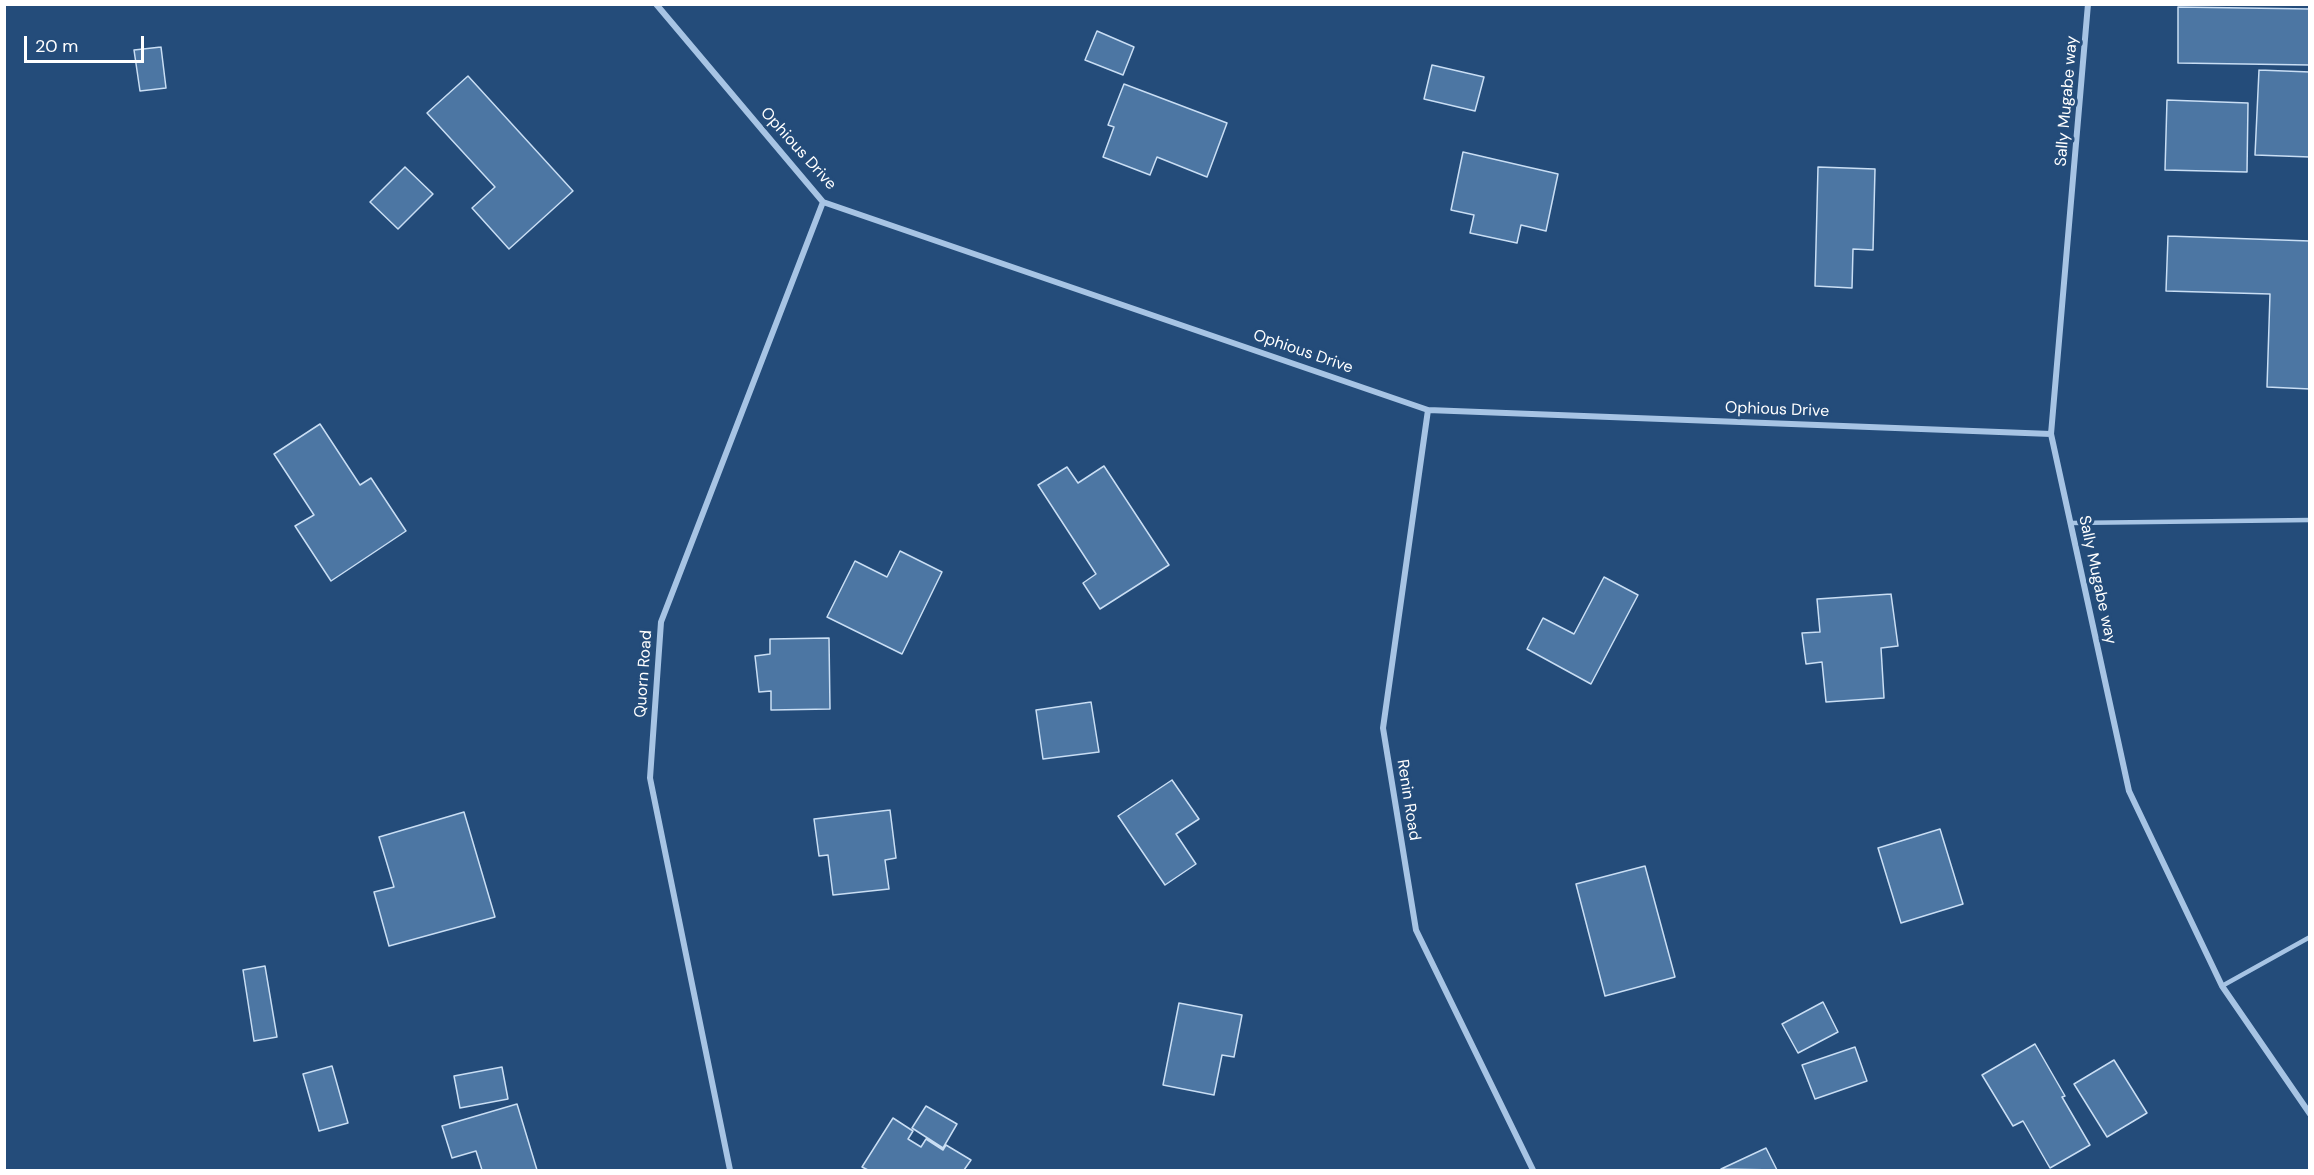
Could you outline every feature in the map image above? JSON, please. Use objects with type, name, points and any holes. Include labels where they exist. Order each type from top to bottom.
[{"type":"street","name":"Ophious Drive","points":[[656,4],[823,202],[1428,410],[2051,434]]},
{"type":"street","name":"Sally Mugabe way","points":[[2088,4],[2051,434],[2128,790],[2222,986],[2310,1114]]},
{"type":"street","name":"Quorn Road","points":[[730,1170],[651,778],[662,622],[823,202]]},
{"type":"street","name":"Renin Road","points":[[1428,410],[1383,728],[1416,930],[1533,1170]]},
{"type":"lane","points":[[2071,523],[2310,520]]},
{"type":"lane","points":[[2222,986],[2310,937]]},
{"type":"building","points":[[2178,7],[2310,9],[2310,65],[2178,63]]},
{"type":"building","points":[[1097,31],[1134,47],[1123,75],[1085,60]]},
{"type":"building","points":[[161,47],[166,88],[140,91],[134,50]]},
{"type":"building","points":[[1432,65],[1484,77],[1475,111],[1424,99]]},
{"type":"building","points":[[2259,70],[2310,72],[2310,157],[2255,155]]},
{"type":"building","points":[[468,76],[573,191],[509,249],[472,208],[495,187],[427,113]]},
{"type":"building","points":[[1124,84],[1227,123],[1207,177],[1157,157],[1150,175],[1103,157],[1114,127],[1108,125]]},
{"type":"building","points":[[2167,100],[2248,103],[2247,172],[2165,170]]},
{"type":"building","points":[[1463,152],[1558,174],[1546,231],[1521,225],[1517,243],[1470,233],[1474,215],[1451,210]]},
{"type":"building","points":[[405,167],[433,194],[398,229],[370,202]]},
{"type":"building","points":[[1818,167],[1875,169],[1873,250],[1853,249],[1852,288],[1815,286]]},
{"type":"building","points":[[2168,236],[2310,241],[2310,389],[2267,387],[2270,294],[2166,291]]},
{"type":"building","points":[[320,424],[360,485],[371,478],[406,531],[331,581],[295,526],[314,515],[274,454]]},
{"type":"building","points":[[1104,466],[1169,565],[1100,609],[1083,583],[1096,574],[1038,485],[1067,467],[1078,483]]},
{"type":"building","points":[[900,551],[942,572],[902,654],[827,617],[855,561],[887,577]]},
{"type":"building","points":[[1604,577],[1638,595],[1591,684],[1527,649],[1543,618],[1574,634]]},
{"type":"building","points":[[1891,594],[1898,646],[1881,648],[1884,698],[1826,702],[1822,662],[1806,664],[1802,633],[1820,632],[1817,599]]},
{"type":"building","points":[[829,638],[830,709],[771,710],[771,691],[759,692],[755,656],[770,654],[770,639]]},
{"type":"building","points":[[1091,702],[1099,752],[1043,759],[1036,710]]},
{"type":"building","points":[[1172,780],[1199,819],[1176,834],[1196,864],[1165,885],[1118,816]]},
{"type":"building","points":[[890,810],[896,858],[885,860],[889,889],[833,895],[828,855],[819,856],[814,819]]},
{"type":"building","points":[[464,812],[495,917],[389,946],[374,892],[394,887],[379,837]]},
{"type":"building","points":[[1940,829],[1963,904],[1901,923],[1878,848]]},
{"type":"building","points":[[1645,866],[1675,977],[1605,996],[1576,884]]},
{"type":"building","points":[[265,966],[277,1037],[254,1041],[243,970]]},
{"type":"building","points":[[1823,1002],[1838,1032],[1798,1053],[1782,1024]]},
{"type":"building","points":[[1179,1003],[1242,1015],[1234,1057],[1222,1055],[1214,1095],[1163,1085]]},
{"type":"building","points":[[2035,1044],[2090,1145],[2050,1168],[2023,1121],[2013,1126],[1982,1075]]},
{"type":"building","points":[[1855,1047],[1867,1081],[1815,1099],[1802,1065]]},
{"type":"building","points":[[2114,1060],[2147,1113],[2107,1137],[2074,1084]]},
{"type":"building","points":[[332,1066],[348,1123],[319,1131],[303,1074]]},
{"type":"building","points":[[502,1067],[508,1099],[460,1108],[454,1076]]},
{"type":"building","points":[[517,1104],[537,1170],[482,1170],[476,1151],[452,1158],[442,1126]]},
{"type":"building","points":[[926,1106],[957,1124],[943,1148],[912,1128]]},
{"type":"building","points":[[893,1118],[913,1131],[908,1139],[921,1147],[926,1139],[943,1150],[946,1145],[971,1160],[964,1170],[868,1170],[862,1167]]},
{"type":"building","points":[[1766,1148],[1777,1170],[1721,1169]]}]
